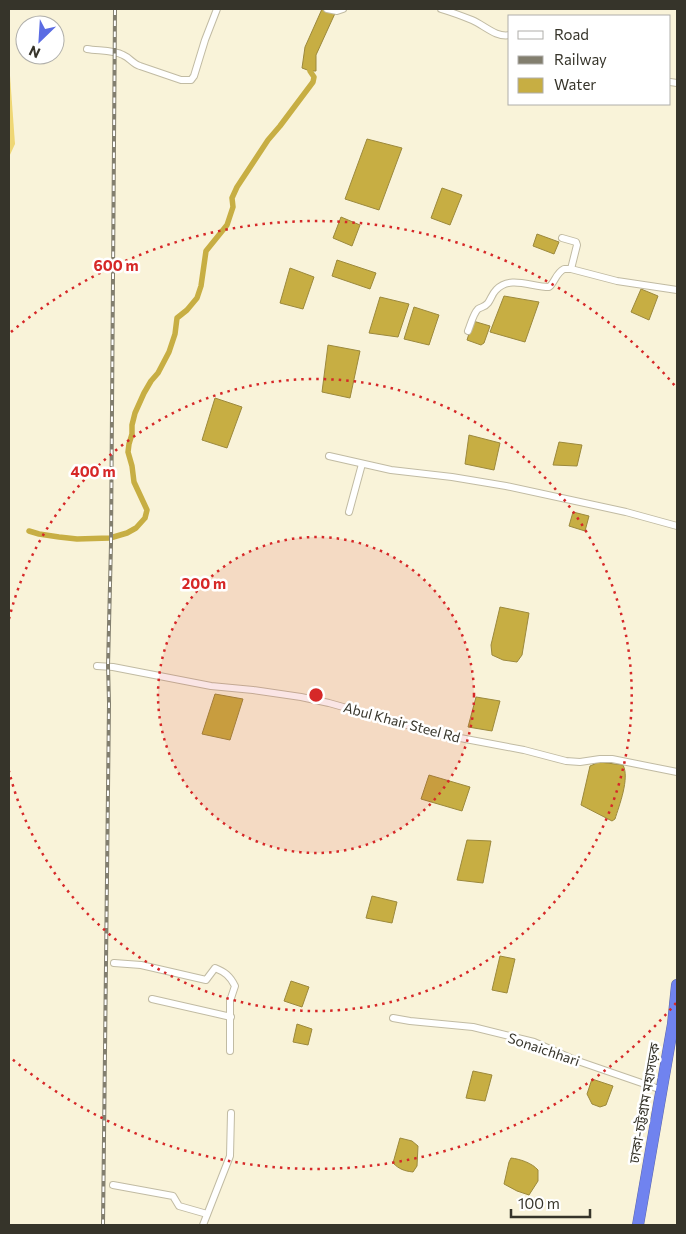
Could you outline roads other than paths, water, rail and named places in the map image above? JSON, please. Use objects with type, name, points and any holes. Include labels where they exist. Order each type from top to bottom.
[{"type":"highway","name":"ঢাকা-চট্টগ্রাম মহাসড়ক","points":[[638,1225],[673,1024],[677,985]]},
{"type":"street","points":[[87,49],[124,55],[135,65],[181,80],[191,80],[218,9]]},
{"type":"street","points":[[328,9],[340,10]]},
{"type":"street","points":[[441,9],[471,20],[494,32],[508,36]]},
{"type":"street","points":[[562,238],[576,242],[577,245],[571,269]]},
{"type":"street","points":[[468,331],[477,311],[488,304],[495,290],[501,286],[515,282],[549,287],[561,270],[564,269],[677,290]]},
{"type":"street","points":[[329,456],[391,470],[452,476],[506,486],[626,512],[677,526]]},
{"type":"street","points":[[349,512],[362,464]]},
{"type":"street","name":"Abul Khair Steel Rd","points":[[97,666],[113,667],[211,686],[308,698],[448,736],[524,750],[566,761],[580,762],[612,759],[677,772]]},
{"type":"street","points":[[114,963],[141,965],[206,980],[215,968],[224,972],[232,979],[235,986],[230,1001],[230,1051]]},
{"type":"street","points":[[152,999],[231,1017]]},
{"type":"street","name":"Sonaichhari","points":[[393,1018],[473,1027],[534,1042],[575,1060],[662,1090]]},
{"type":"street","points":[[203,1225],[230,1156],[231,1113]]},
{"type":"street","points":[[113,1185],[173,1196],[179,1206],[207,1214]]},
{"type":"water","points":[[322,9],[337,9],[316,55],[316,71],[310,71],[302,68],[305,47]]},
{"type":"water","points":[[367,139],[402,148],[379,210],[345,199]]},
{"type":"water","points":[[442,188],[462,195],[450,225],[431,218]]},
{"type":"water","points":[[341,217],[360,225],[352,246],[333,238]]},
{"type":"water","points":[[537,234],[559,242],[554,254],[533,246]]},
{"type":"water","points":[[337,260],[376,273],[370,289],[332,276]]},
{"type":"water","points":[[290,268],[314,277],[303,309],[280,303]]},
{"type":"water","points":[[641,289],[658,296],[649,320],[631,312]]},
{"type":"water","points":[[504,296],[539,302],[525,342],[490,332]]},
{"type":"water","points":[[380,297],[409,304],[398,337],[369,333]]},
{"type":"water","points":[[414,307],[439,315],[429,345],[404,339]]},
{"type":"water","points":[[473,321],[490,326],[484,343],[481,345],[467,340]]},
{"type":"water","points":[[328,345],[360,351],[350,398],[322,392]]},
{"type":"water","points":[[215,398],[242,407],[227,448],[202,440]]},
{"type":"water","points":[[469,435],[500,443],[494,470],[465,464]]},
{"type":"water","points":[[559,442],[582,445],[577,466],[553,465]]},
{"type":"water","points":[[573,512],[589,516],[585,531],[569,526]]},
{"type":"water","points":[[500,607],[529,613],[522,655],[517,662],[503,660],[492,655],[491,645]]},
{"type":"water","points":[[215,694],[243,699],[230,740],[202,734]]},
{"type":"water","points":[[476,697],[500,701],[492,731],[468,727]]},
{"type":"water","points":[[599,762],[623,765],[625,771],[623,792],[615,819],[612,821],[581,805],[590,766]]},
{"type":"water","points":[[429,775],[470,787],[462,811],[421,799]]},
{"type":"water","points":[[467,840],[491,841],[483,883],[457,880]]},
{"type":"water","points":[[372,896],[397,902],[392,923],[366,918]]},
{"type":"water","points":[[500,956],[515,959],[507,993],[492,990]]},
{"type":"water","points":[[291,981],[309,987],[302,1007],[284,1001]]},
{"type":"water","points":[[297,1024],[312,1029],[308,1045],[293,1042]]},
{"type":"water","points":[[473,1071],[492,1075],[485,1101],[466,1098]]},
{"type":"water","points":[[592,1079],[613,1086],[606,1105],[600,1107],[592,1104],[587,1094]]},
{"type":"water","points":[[400,1138],[412,1141],[418,1146],[417,1166],[413,1172],[397,1167],[393,1163]]},
{"type":"water","points":[[511,1158],[533,1165],[538,1170],[538,1181],[529,1195],[504,1184]]},
{"type":"waterway","points":[[29,531],[77,539],[110,538],[136,528],[145,518],[147,510],[134,482],[128,452],[135,413],[144,393],[158,373],[169,352],[175,334],[177,318],[197,298],[201,286],[206,251],[227,225],[233,207],[232,198],[237,187],[268,140],[313,82],[314,77],[310,71],[310,64]]},
{"type":"railway","points":[[103,1225],[115,9]]}]
